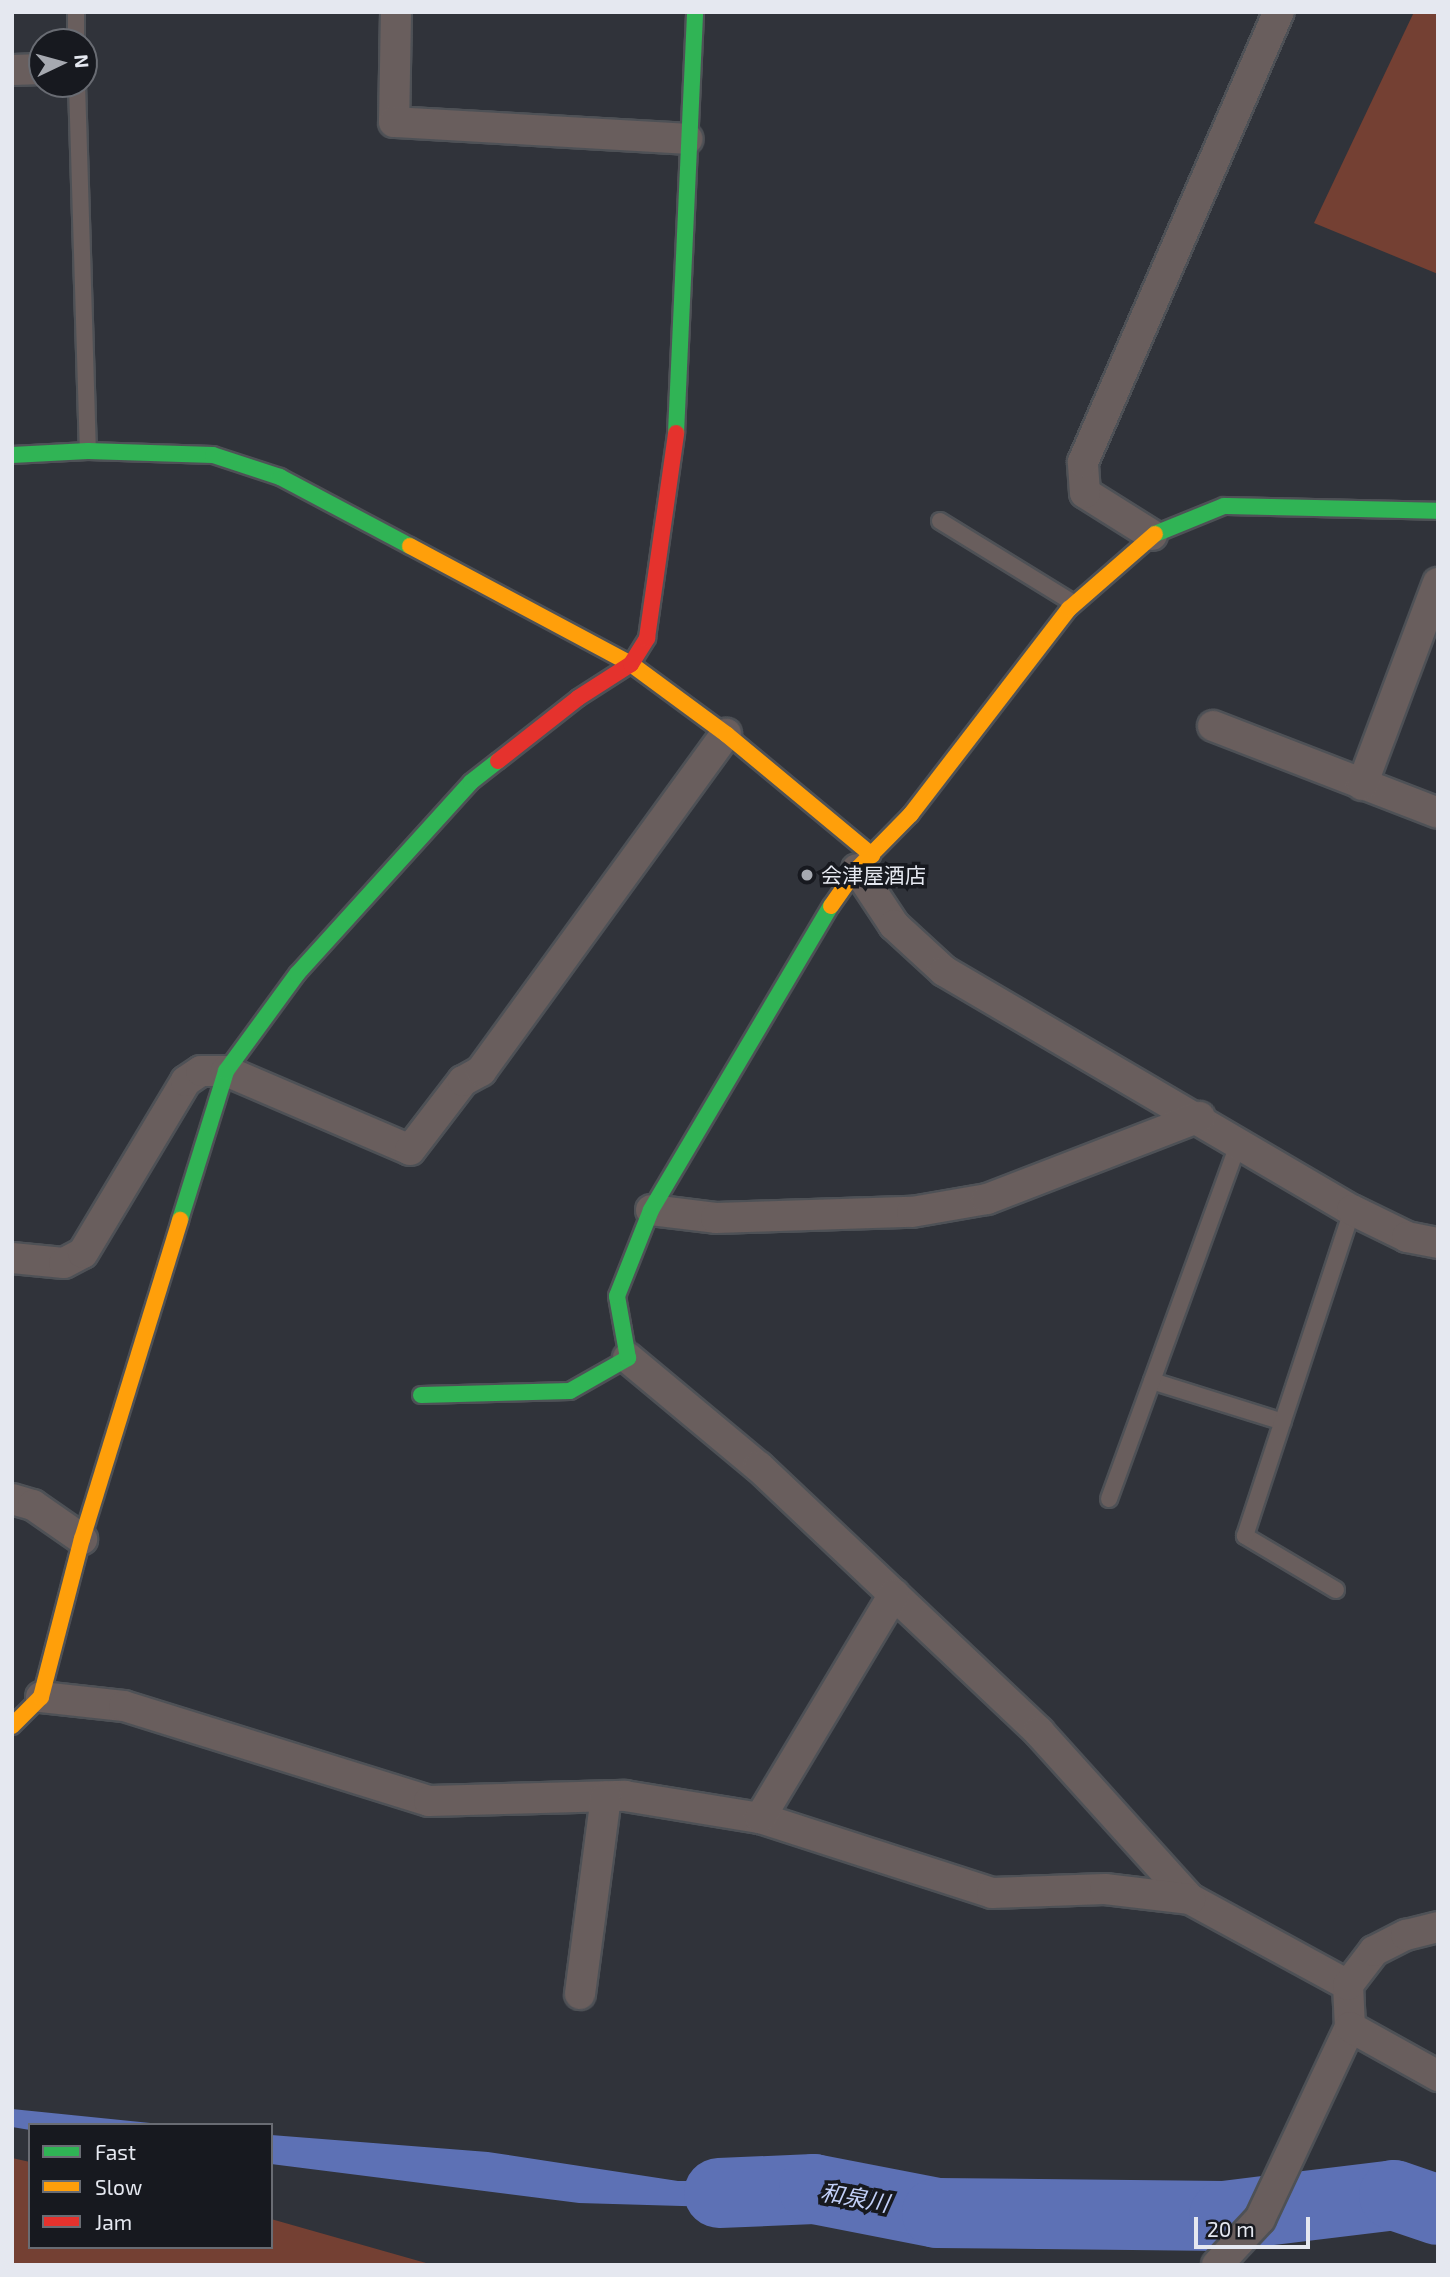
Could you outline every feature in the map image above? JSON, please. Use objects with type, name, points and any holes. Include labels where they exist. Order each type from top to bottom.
[{"type":"street","points":[[396,12],[394,122],[688,139]]},
{"type":"street","points":[[12,1726],[41,1697],[82,1539],[226,1070],[297,974],[471,782],[578,698],[631,664],[648,638],[675,467],[695,12]]},
{"type":"street","points":[[1152,535],[1085,493],[1083,462],[1279,12]]},
{"type":"street","points":[[12,455],[88,451],[213,455],[280,477],[631,664],[726,734],[865,862],[894,925],[944,971],[1200,1117],[1352,1210],[1407,1237],[1438,1243]]},
{"type":"street","points":[[1348,1985],[1190,1899],[1039,1732],[760,1467],[628,1358],[617,1296],[651,1210],[748,1039],[865,862],[911,814],[1075,604],[1152,535],[1224,506],[1438,512]]},
{"type":"street","points":[[1362,785],[1438,583]]},
{"type":"street","points":[[1213,726],[1438,813]]},
{"type":"street","points":[[12,1258],[64,1263],[83,1253],[186,1082],[201,1071],[226,1070],[410,1150],[463,1081],[481,1071],[726,734]]},
{"type":"street","points":[[651,1210],[716,1218],[912,1212],[987,1199],[1200,1117]]},
{"type":"street","points":[[421,1395],[570,1391],[628,1358]]},
{"type":"street","points":[[12,1499],[33,1506],[82,1539]]},
{"type":"street","points":[[760,1818],[894,1594]]},
{"type":"street","points":[[41,1697],[124,1706],[429,1801],[625,1796],[760,1818],[992,1893],[1105,1889],[1190,1899]]},
{"type":"street","points":[[580,1994],[606,1797]]},
{"type":"street","points":[[1217,2265],[1261,2219],[1293,2142],[1350,2027],[1348,1985],[1374,1951],[1406,1935],[1438,1927]]},
{"type":"street","points":[[1350,2027],[1438,2076]]},
{"type":"lane","points":[[77,98],[88,451]]},
{"type":"lane","points":[[940,521],[1075,604]]},
{"type":"lane","points":[[1109,1499],[1239,1142]]},
{"type":"lane","points":[[1336,1590],[1245,1536],[1352,1210]]},
{"type":"lane","points":[[1152,1381],[1283,1422]]},
{"type":"shaded area","points":[[1414,12],[1438,12],[1438,274],[1314,223]]},
{"type":"shaded area","points":[[12,2158],[28,2162],[28,2249],[273,2249],[273,2220],[433,2265],[13,2265]]},
{"type":"water","points":[[12,2109],[150,2123],[28,2123],[28,2130],[12,2127]]},
{"type":"water","points":[[273,2135],[488,2152],[678,2181],[789,2181],[814,2189],[750,2208],[579,2203],[273,2164]]},
{"type":"waterway","name":"和泉川","points":[[719,2193],[814,2189],[937,2213],[1224,2216],[1394,2195],[1438,2210]]},
{"type":"traffic: fast","points":[[676,433],[695,12]]},
{"type":"traffic: fast","points":[[12,455],[88,451],[213,455],[280,477],[410,546]]},
{"type":"traffic: fast","points":[[1155,534],[1224,506],[1438,511]]},
{"type":"traffic: fast","points":[[180,1220],[226,1071],[297,974],[471,782],[498,761]]},
{"type":"traffic: fast","points":[[421,1395],[570,1391],[628,1358],[617,1296],[651,1210],[831,906]]},
{"type":"traffic: slow","points":[[831,906],[857,869],[911,814],[1069,609],[1155,534]]},
{"type":"traffic: slow","points":[[410,546],[631,664],[726,734],[872,855]]},
{"type":"traffic: slow","points":[[12,1726],[41,1697],[82,1539],[180,1220]]},
{"type":"traffic: jam","points":[[498,761],[578,698],[631,664],[647,638],[676,433]]},
{"type":"place","name":"会津屋酒店","points":[[807,875]]}]
